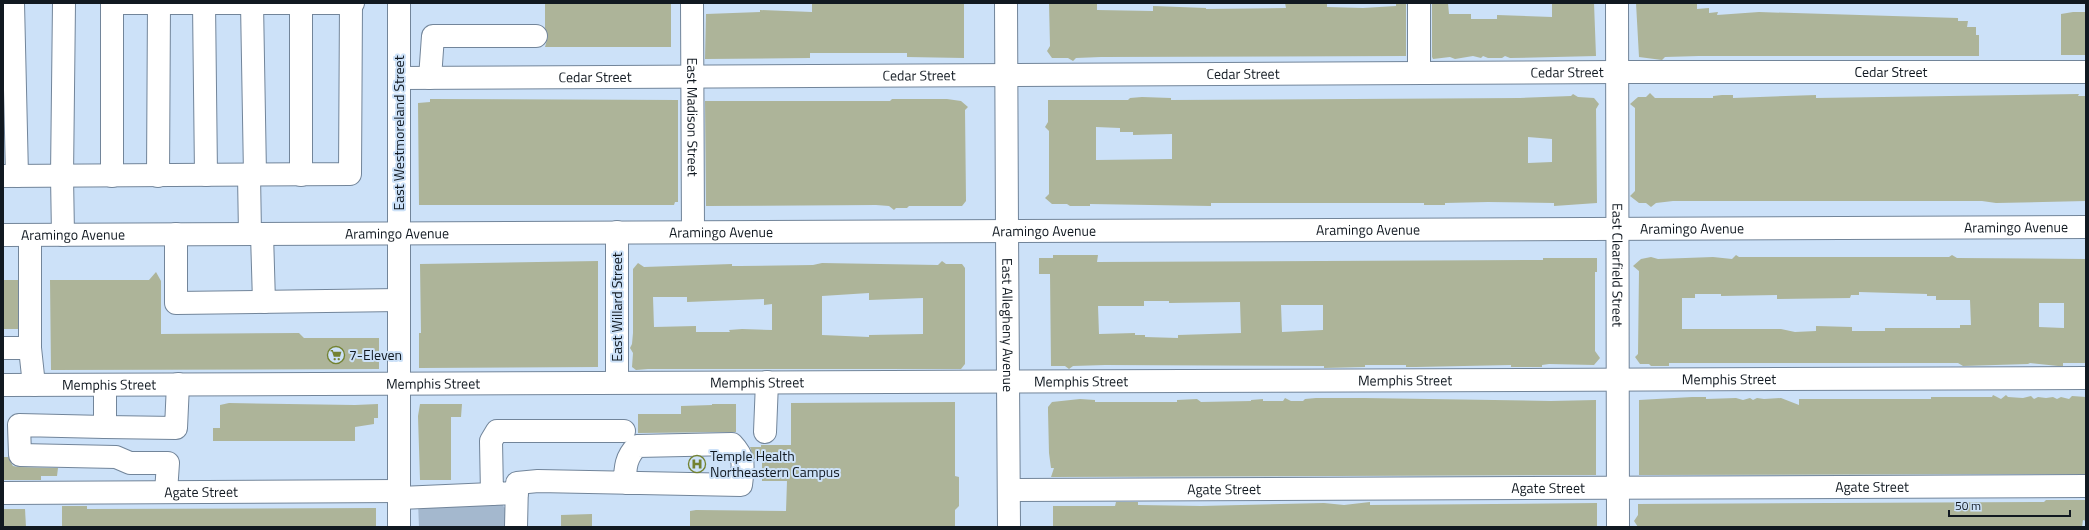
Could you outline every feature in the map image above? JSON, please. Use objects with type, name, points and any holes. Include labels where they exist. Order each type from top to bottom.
[{"type":"street","points":[[13,3],[10,176],[350,174],[352,3],[120,3]]},
{"type":"street","points":[[63,235],[62,176],[64,3]]},
{"type":"street","points":[[112,3],[112,176]]},
{"type":"street","points":[[158,176],[159,3]]},
{"type":"street","points":[[204,3],[206,175]]},
{"type":"street","points":[[252,3],[252,175],[256,234],[264,302]]},
{"type":"street","points":[[301,3],[301,175]]},
{"type":"street","name":"East Westmoreland Street","points":[[399,3],[398,234],[400,527]]},
{"type":"street","name":"East Madison Street","points":[[692,3],[693,231]]},
{"type":"street","name":"East Allegheny Avenue","points":[[1006,3],[1006,231],[1009,527]]},
{"type":"street","points":[[1419,3],[1419,73]]},
{"type":"street","name":"East Clearfield Street","points":[[1617,3],[1618,527]]},
{"type":"street","points":[[430,78],[433,36],[536,36]]},
{"type":"street","name":"Cedar Street","points":[[399,78],[1618,72],[2086,72]]},
{"type":"street","name":"Aramingo Avenue","points":[[3,235],[398,234],[693,231],[2086,227]]},
{"type":"street","name":"East Willard Street","points":[[617,232],[617,382]]},
{"type":"street","points":[[176,234],[176,303],[399,300]]},
{"type":"street","points":[[30,235],[30,348],[34,385]]},
{"type":"street","points":[[3,348],[30,348]]},
{"type":"street","name":"Memphis Street","points":[[3,385],[2086,378]]},
{"type":"street","points":[[765,432],[767,382]]},
{"type":"street","points":[[166,492],[168,463],[130,463],[116,456],[20,455],[19,425],[176,428],[178,384]]},
{"type":"street","points":[[105,385],[105,427]]},
{"type":"street","points":[[492,494],[491,441],[497,431],[624,431]]},
{"type":"street","points":[[516,527],[517,483],[538,481],[625,483],[741,485],[744,463],[732,444],[637,446],[629,454],[625,466],[625,483]]},
{"type":"street","name":"Agate Street","points":[[1009,490],[2086,486]]},
{"type":"street","name":"Agate Street","points":[[3,493],[517,493]]},
{"type":"shaded area","points":[[418,502],[500,502],[505,508],[505,527],[419,527]]},
{"type":"building","points":[[545,3],[671,3],[671,47],[545,47],[548,36],[545,28]]},
{"type":"building","points":[[812,3],[964,3],[964,58],[907,57],[907,53],[810,53],[810,58],[705,59],[706,14],[760,12],[760,10],[812,12]]},
{"type":"building","points":[[1049,3],[1097,3],[1097,10],[1153,11],[1153,6],[1206,9],[1286,8],[1285,3],[1318,3],[1327,4],[1327,7],[1363,8],[1396,6],[1396,3],[1406,3],[1406,56],[1101,57],[1076,58],[1073,61],[1068,58],[1052,58],[1047,51],[1050,46]]},
{"type":"building","points":[[1432,3],[1448,3],[1449,14],[1471,14],[1471,19],[1497,19],[1497,15],[1552,17],[1552,3],[1594,3],[1596,56],[1510,58],[1505,56],[1502,58],[1488,58],[1483,56],[1481,58],[1473,56],[1455,59],[1450,57],[1433,59]]},
{"type":"building","points":[[1636,3],[1697,4],[1697,9],[1709,8],[1709,13],[1718,12],[1717,15],[1759,12],[1958,18],[1958,21],[1968,21],[1967,27],[1976,27],[1976,35],[1979,35],[1979,56],[1699,56],[1665,57],[1662,60],[1639,57]]},
{"type":"building","points":[[2086,12],[2086,55],[2061,55],[2061,14]]},
{"type":"building","points":[[1650,93],[1655,98],[1713,98],[1713,96],[1722,95],[1733,95],[1733,98],[1816,95],[1816,98],[2079,94],[2078,96],[2086,96],[2086,201],[1996,203],[1982,201],[1673,201],[1656,203],[1651,207],[1646,203],[1639,203],[1630,196],[1635,191],[1635,108],[1630,104],[1638,97],[1646,97]]},
{"type":"building","points":[[1573,94],[1578,97],[1594,98],[1599,104],[1596,109],[1597,203],[1554,206],[1554,203],[1488,202],[1445,203],[1445,205],[1424,205],[1424,203],[1211,203],[1211,206],[1090,204],[1090,206],[1070,206],[1067,204],[1052,204],[1045,198],[1049,194],[1049,131],[1045,127],[1048,122],[1048,100],[1128,100],[1130,98],[1142,97],[1171,98],[1171,100],[1520,98],[1571,96]],"holes":[[[1096,127],[1120,128],[1120,132],[1133,132],[1133,135],[1172,134],[1172,159],[1096,160]],[[1528,137],[1552,139],[1552,162],[1528,163]]]},
{"type":"building","points":[[430,99],[678,100],[678,202],[675,202],[674,205],[419,205],[418,103],[430,102]]},
{"type":"building","points":[[892,99],[947,99],[961,101],[968,107],[965,110],[966,201],[962,206],[909,206],[907,208],[896,208],[894,210],[889,206],[876,205],[706,206],[705,101],[890,101]]},
{"type":"building","points":[[1053,255],[1098,255],[1097,262],[1543,260],[1543,258],[1597,258],[1597,272],[1595,272],[1595,351],[1600,358],[1594,365],[1549,364],[1542,365],[1542,367],[1511,367],[1511,365],[1406,367],[1406,365],[1365,365],[1365,367],[1324,368],[1324,366],[1105,365],[1073,366],[1069,369],[1065,366],[1051,366],[1050,274],[1039,274],[1039,258],[1053,258]],"holes":[[[1144,301],[1169,301],[1169,303],[1240,302],[1241,333],[1178,335],[1178,338],[1145,337],[1145,335],[1135,335],[1135,333],[1099,334],[1098,306],[1144,306]],[[1281,305],[1323,305],[1323,330],[1282,332]]]},
{"type":"building","points":[[1736,255],[1739,257],[1949,257],[1952,255],[1957,258],[2086,259],[2086,363],[2063,363],[2063,366],[2030,363],[1963,366],[1958,363],[1669,363],[1669,366],[1651,366],[1649,364],[1640,364],[1635,357],[1638,354],[1639,271],[1633,266],[1641,259],[1651,257],[1658,259],[1713,257],[1732,259]],"holes":[[[1859,292],[1927,294],[1927,296],[1936,296],[1936,300],[1970,300],[1971,325],[1960,325],[1960,328],[1885,328],[1885,331],[1852,331],[1852,327],[1816,326],[1816,331],[1795,332],[1781,329],[1682,329],[1682,298],[1695,298],[1695,294],[1721,294],[1721,296],[1777,295],[1777,299],[1850,298],[1851,295],[1859,295]],[[2039,303],[2064,303],[2064,328],[2039,327]]]},
{"type":"building","points":[[598,261],[598,367],[419,368],[419,333],[421,333],[420,264]]},
{"type":"building","points":[[942,261],[946,264],[962,264],[965,268],[965,364],[961,369],[636,370],[632,367],[633,353],[630,348],[633,333],[633,269],[638,263],[644,267],[732,264],[732,266],[813,265],[822,263],[938,265]],"holes":[[[869,293],[869,300],[923,298],[923,334],[869,335],[869,337],[822,335],[822,296]],[[653,297],[687,297],[687,302],[764,299],[764,305],[772,304],[772,330],[742,329],[729,330],[730,332],[696,332],[696,326],[654,327]]]},
{"type":"building","points":[[156,272],[161,281],[161,334],[299,333],[304,338],[379,338],[379,369],[51,370],[50,280],[149,280]]},
{"type":"building","points":[[3,280],[18,280],[18,329],[3,329]]},
{"type":"building","points":[[1993,395],[2001,399],[2006,395],[2008,397],[2023,398],[2031,396],[2034,399],[2038,397],[2053,397],[2057,399],[2061,397],[2069,399],[2072,396],[2086,397],[2086,474],[1639,475],[1639,400],[1692,397],[1706,397],[1706,399],[1736,398],[1743,400],[1750,398],[1753,400],[1757,398],[1781,398],[1799,405],[1799,399],[1931,399],[1931,397],[1992,397]]},
{"type":"building","points":[[1285,398],[1291,401],[1303,401],[1305,399],[1316,398],[1551,401],[1596,400],[1596,475],[1051,477],[1054,468],[1051,468],[1049,453],[1048,407],[1052,402],[1080,399],[1095,400],[1095,402],[1177,402],[1177,400],[1197,399],[1201,402],[1251,401],[1263,399],[1263,401],[1283,401]]},
{"type":"building","points":[[955,402],[955,476],[959,477],[959,506],[955,510],[955,527],[690,527],[690,511],[696,510],[786,511],[787,481],[762,481],[762,459],[754,459],[750,447],[761,447],[761,445],[791,445],[791,403]]},
{"type":"building","points":[[229,403],[378,404],[378,418],[374,418],[374,424],[355,427],[355,441],[213,441],[213,428],[220,428],[220,405]]},
{"type":"building","points":[[420,404],[462,404],[461,417],[451,417],[451,480],[420,480],[418,416]]},
{"type":"building","points":[[736,404],[736,432],[638,433],[638,414],[681,414],[681,406]]},
{"type":"building","points":[[3,457],[8,457],[13,466],[58,468],[57,476],[41,476],[41,480],[3,480]]},
{"type":"building","points":[[2046,500],[2086,500],[2086,521],[2083,520],[2082,527],[1638,527],[1634,521],[1638,515],[1638,504],[2044,502]]},
{"type":"building","points":[[1116,502],[1138,502],[1138,505],[1201,506],[1324,503],[1344,505],[1370,502],[1370,505],[1597,503],[1597,527],[1053,527],[1053,506],[1115,506]]},
{"type":"building","points":[[62,506],[87,506],[87,509],[376,508],[376,527],[62,527]]},
{"type":"building","points":[[3,509],[25,509],[26,527],[3,527]]},
{"type":"building","points":[[592,514],[592,527],[561,527],[561,515]]},
{"type":"place","name":"7-Eleven","points":[[336,355]]},
{"type":"place","name":"Temple Health Northeastern Campus","points":[[697,464]]}]
